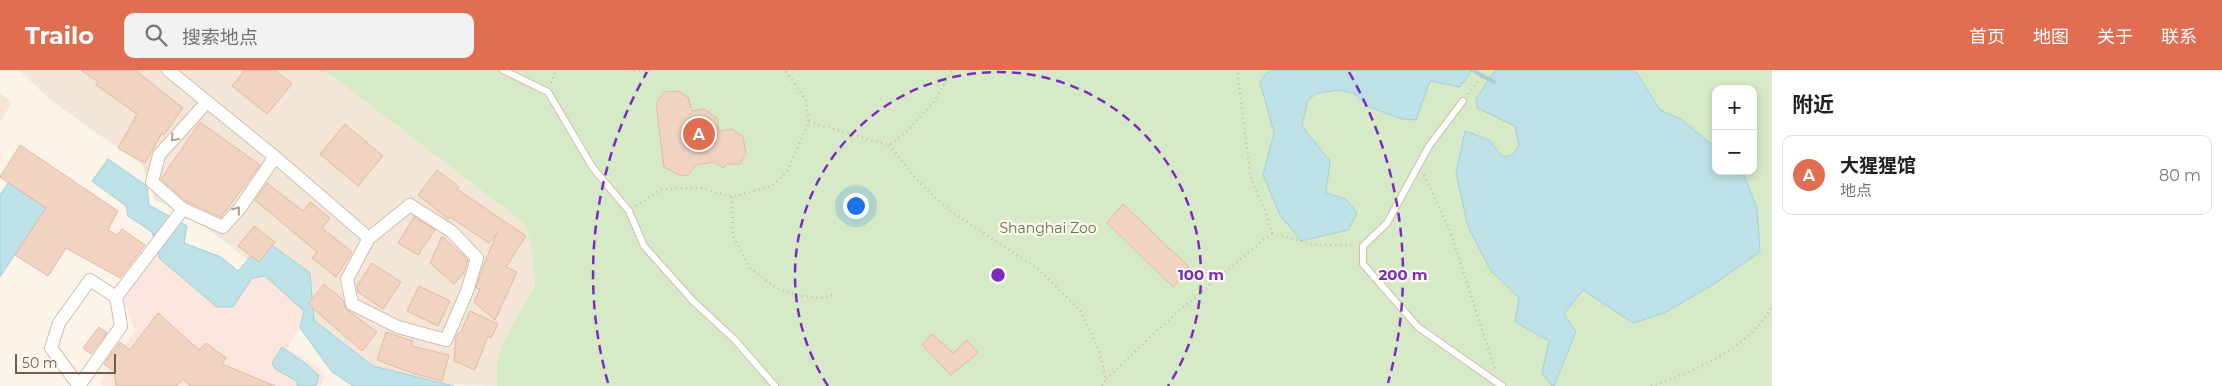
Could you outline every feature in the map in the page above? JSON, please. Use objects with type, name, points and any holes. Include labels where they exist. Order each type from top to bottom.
[{"type":"street","points":[[168,70],[275,157],[369,238]]},
{"type":"street","points":[[207,102],[159,155],[152,182],[183,209],[223,227],[240,208],[275,157]]},
{"type":"street","points":[[410,205],[451,231],[477,258],[467,291],[446,340],[398,327],[352,304],[347,278],[369,238],[410,205]]},
{"type":"street","points":[[116,297],[90,280],[59,323],[51,348],[79,386],[121,326],[116,297],[183,209]]},
{"type":"lane","points":[[503,70],[548,92],[593,168],[629,211],[644,246],[693,301],[735,340],[775,386]]},
{"type":"lane","points":[[1463,101],[1429,146],[1387,223],[1362,246],[1363,264],[1418,327],[1501,385]]},
{"type":"path","points":[[548,92],[556,70]]},
{"type":"path","points":[[629,70],[649,70]]},
{"type":"path","points":[[629,211],[662,189],[701,188],[732,197],[772,186],[787,171],[809,122],[806,100],[785,70]]},
{"type":"path","points":[[889,145],[907,131],[934,102],[952,70]]},
{"type":"path","points":[[1237,70],[1251,180],[1265,210],[1272,233]]},
{"type":"path","points":[[1470,91],[1486,70]]},
{"type":"path","points":[[809,122],[889,145],[920,183],[949,210],[1038,269],[1080,310],[1099,350],[1106,379]]},
{"type":"path","points":[[1419,164],[1449,228],[1501,385]]},
{"type":"path","points":[[732,197],[733,236],[750,268],[776,288],[798,296],[824,298],[835,294]]},
{"type":"path","points":[[1272,233],[1315,245],[1362,246]]},
{"type":"path","points":[[1101,386],[1106,379],[1175,314],[1272,233]]},
{"type":"path","points":[[1652,386],[1674,379],[1735,346],[1766,319],[1772,306]]},
{"type":"shaded area","points":[[19,70],[324,70],[525,224],[532,250],[535,285],[502,344],[497,362],[497,386],[440,384],[374,366],[314,319],[252,263],[194,218],[155,200],[142,165],[49,99]]},
{"type":"shaded area","points":[[0,93],[12,103],[0,121]]},
{"type":"shaded area","points":[[158,252],[233,307],[252,278],[265,276],[305,311],[300,328],[287,349],[311,362],[325,375],[321,386],[102,386],[100,383],[135,330],[123,297]]},
{"type":"green space","name":"Shanghai Zoo","points":[[324,70],[1772,70],[1772,386],[497,386],[497,362],[502,344],[535,285],[532,250],[525,224]]},
{"type":"water","points":[[1269,70],[1472,70],[1460,87],[1430,81],[1416,120],[1402,119],[1366,106],[1355,94],[1341,90],[1317,93],[1308,100],[1302,126],[1330,161],[1326,193],[1346,199],[1357,213],[1348,230],[1301,241],[1280,215],[1263,175],[1274,133],[1260,82]]},
{"type":"water","points":[[1495,70],[1635,70],[1660,110],[1681,119],[1712,145],[1712,175],[1744,175],[1757,207],[1760,252],[1711,286],[1664,313],[1633,323],[1583,290],[1564,314],[1576,332],[1554,386],[1552,386],[1542,373],[1549,341],[1515,322],[1519,298],[1491,271],[1468,227],[1456,173],[1465,131],[1489,140],[1503,157],[1512,155],[1519,145],[1515,126],[1477,108],[1476,99]]},
{"type":"water","points":[[108,159],[147,186],[149,205],[187,226],[184,243],[221,257],[238,271],[251,256],[259,262],[272,245],[310,273],[314,320],[373,366],[454,386],[353,386],[332,372],[300,328],[304,311],[265,276],[252,278],[233,307],[217,307],[160,259],[152,232],[128,216],[126,206],[92,181]]},
{"type":"water","points":[[8,183],[46,208],[0,277],[0,195]]},
{"type":"water","points":[[282,347],[309,366],[319,376],[316,386],[297,386],[297,381],[275,369],[272,363]]},
{"type":"building","points":[[81,70],[135,70],[183,108],[164,135],[162,133],[145,163],[118,148],[137,114],[96,85],[98,82]]},
{"type":"building","points":[[245,70],[275,70],[292,84],[267,114],[232,86]]},
{"type":"building","points":[[678,91],[688,97],[692,111],[704,109],[717,118],[719,131],[732,129],[743,137],[746,153],[740,164],[726,164],[723,168],[714,162],[696,165],[688,175],[681,176],[664,167],[656,103],[664,92]]},
{"type":"building","points":[[200,122],[260,165],[221,217],[186,201],[161,179]]},
{"type":"building","points":[[345,124],[383,156],[358,186],[320,154]]},
{"type":"building","points":[[20,145],[118,211],[108,230],[117,235],[122,229],[145,245],[120,278],[66,248],[48,276],[15,255],[46,208],[0,177]]},
{"type":"building","points":[[437,170],[459,187],[457,189],[526,236],[506,267],[517,272],[495,320],[474,302],[480,289],[476,288],[483,267],[497,233],[489,243],[450,217],[448,219],[418,195]]},
{"type":"building","points":[[267,183],[303,211],[310,202],[330,218],[322,228],[352,252],[336,277],[312,258],[317,252],[255,200]]},
{"type":"building","points":[[1123,204],[1189,267],[1173,287],[1107,223]]},
{"type":"building","points":[[414,217],[435,230],[418,255],[398,243]]},
{"type":"building","points":[[254,226],[275,242],[259,262],[238,246]]},
{"type":"building","points":[[442,236],[468,260],[463,274],[454,284],[430,263]]},
{"type":"building","points":[[372,263],[401,282],[383,309],[358,292],[357,286]]},
{"type":"building","points":[[324,284],[343,300],[346,309],[377,332],[362,351],[308,304]]},
{"type":"building","points":[[419,286],[450,301],[438,326],[407,311]]},
{"type":"building","points":[[470,311],[498,324],[491,338],[488,336],[475,370],[454,361],[456,337],[458,333],[460,334]]},
{"type":"building","points":[[158,313],[199,350],[206,343],[226,358],[222,364],[275,386],[190,386],[183,379],[177,386],[116,386],[114,371],[104,364],[120,342],[130,350]]},
{"type":"building","points":[[99,327],[107,333],[91,354],[83,348]]},
{"type":"building","points":[[386,332],[413,341],[412,346],[449,355],[442,381],[415,374],[377,360]]},
{"type":"building","points":[[932,334],[953,353],[967,340],[978,353],[951,375],[922,345]]},
{"type":"waterway","points":[[1472,70],[1494,82]]},
{"type":"place","name":"大猩猩馆","points":[[699,134]]}]
